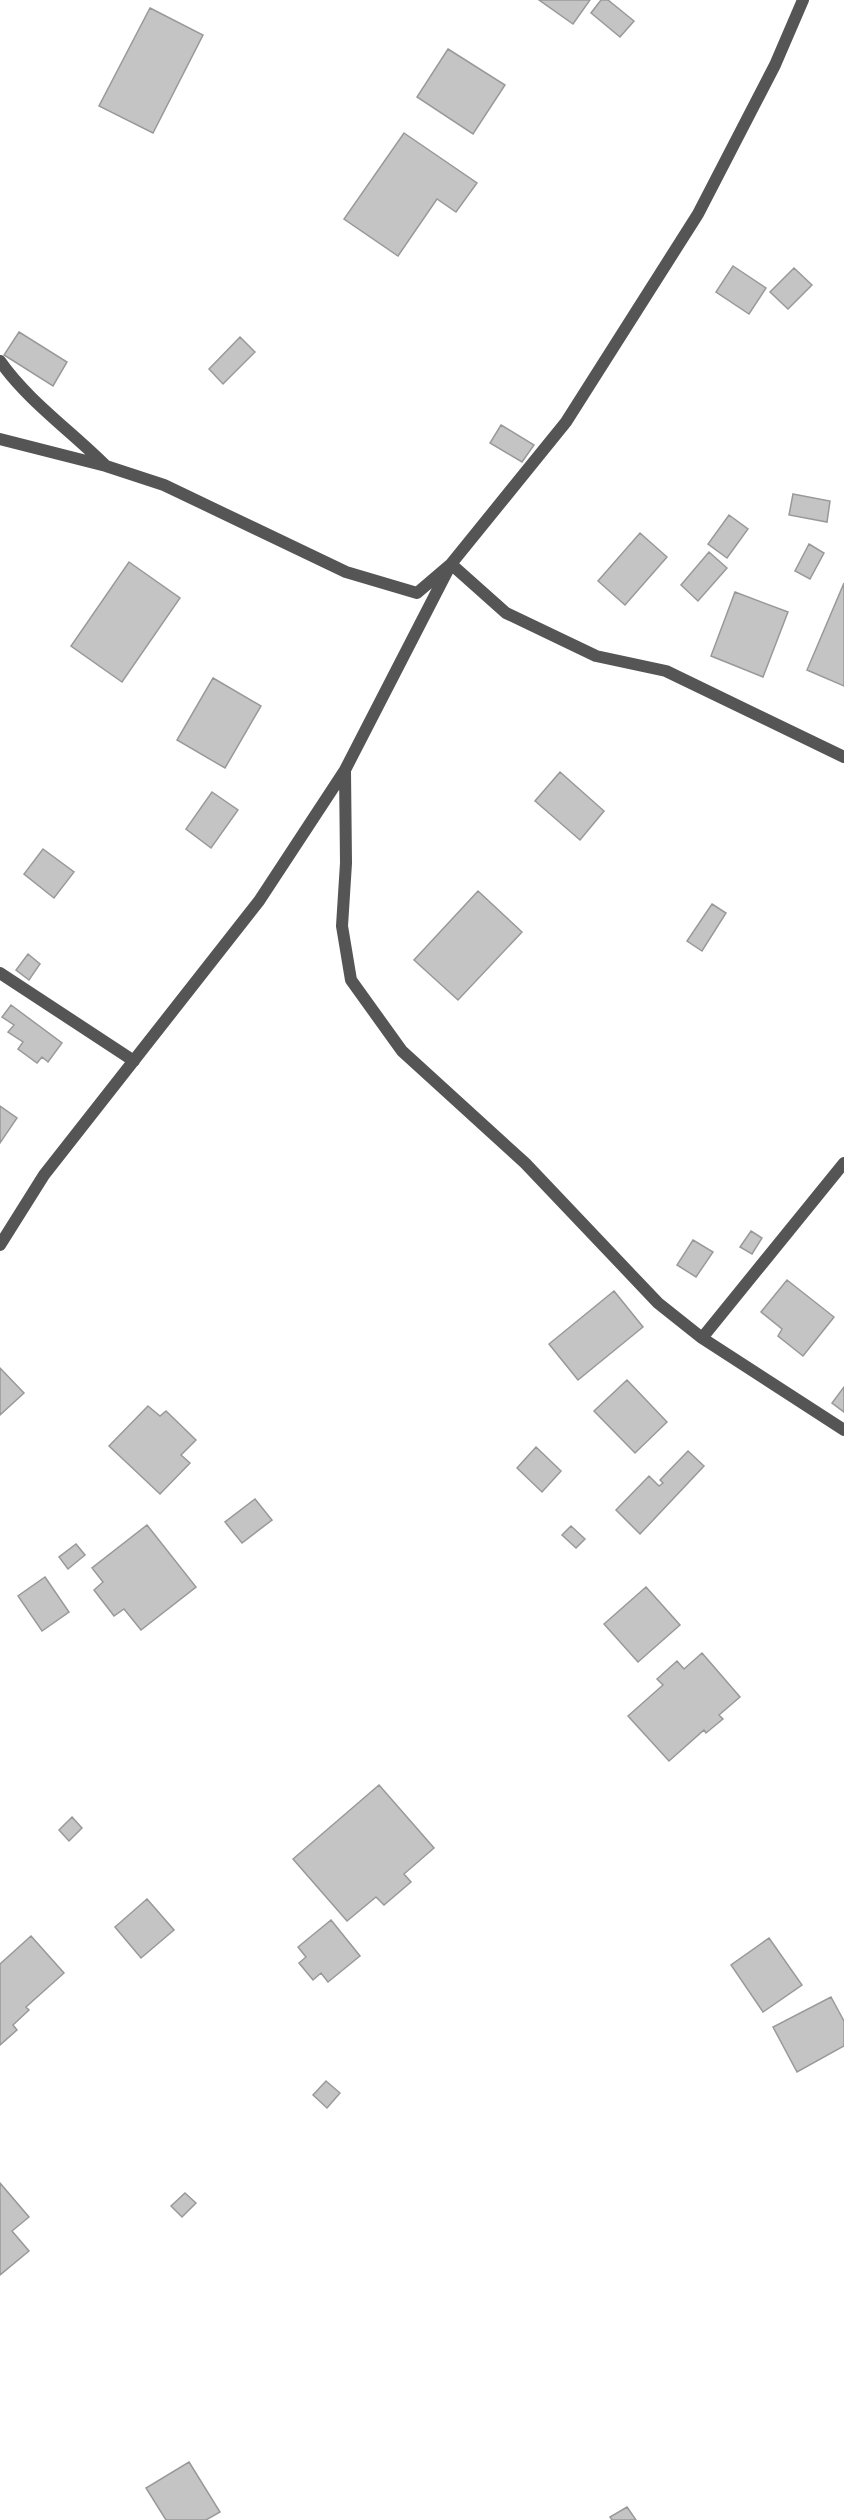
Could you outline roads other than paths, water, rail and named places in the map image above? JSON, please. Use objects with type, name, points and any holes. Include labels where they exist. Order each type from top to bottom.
[{"type":"street","points":[[0,439],[106,466],[164,485],[346,572],[417,593],[451,564],[566,422],[698,214],[775,65],[803,0]]},
{"type":"street","points":[[0,361],[16,383],[106,466]]},
{"type":"street","points":[[451,564],[506,614],[596,656],[666,670],[844,757]]},
{"type":"street","points":[[0,1245],[44,1174],[260,901],[345,770],[451,564]]},
{"type":"street","points":[[345,770],[346,863],[342,926],[351,980],[402,1051],[525,1163],[658,1303],[702,1338],[844,1430]]},
{"type":"street","points":[[0,973],[134,1061]]},
{"type":"street","points":[[702,1338],[844,1163]]}]
